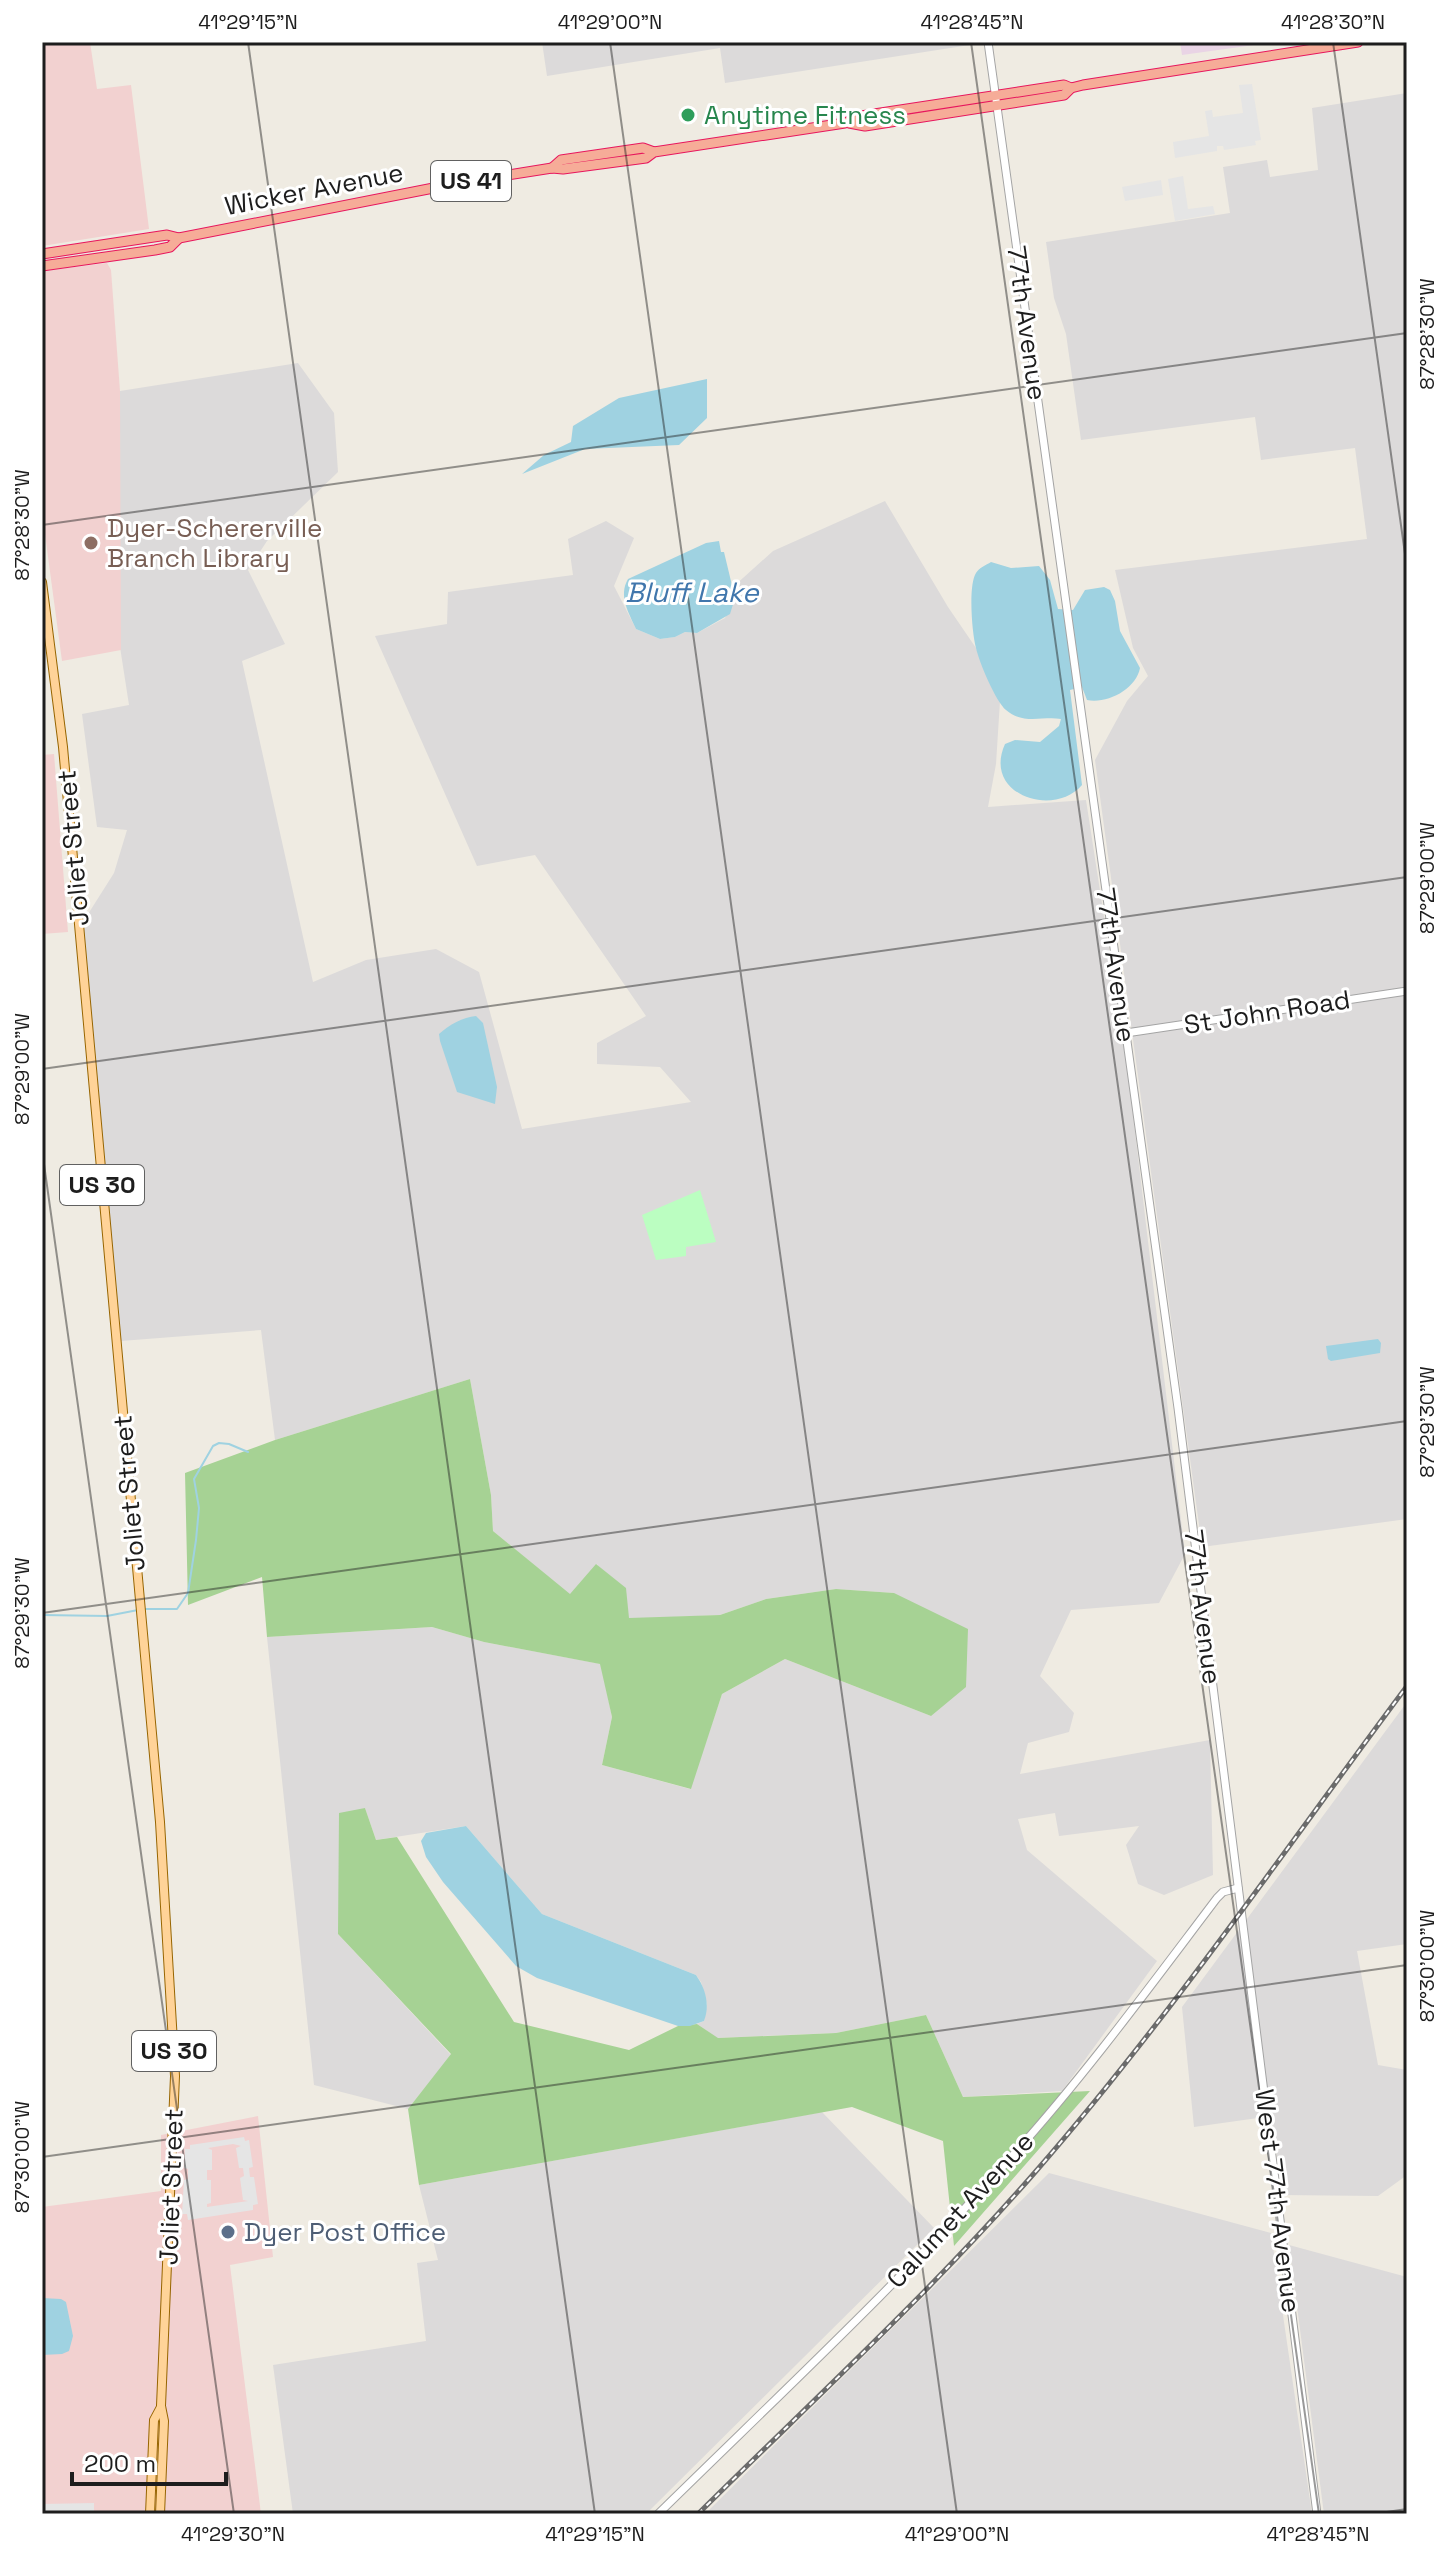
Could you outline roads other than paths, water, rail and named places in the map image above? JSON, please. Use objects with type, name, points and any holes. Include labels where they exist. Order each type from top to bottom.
[{"type":"highway","name":"Wicker Avenue","points":[[42,254],[167,235],[179,238],[464,182],[552,168],[561,160],[643,148],[654,152],[845,123],[865,126],[1064,85],[1071,88],[1358,42]]},
{"type":"highway","name":"Wicker Avenue","points":[[42,266],[170,247],[179,238]]},
{"type":"highway","points":[[115,256],[115,250],[140,245],[142,240]]},
{"type":"main road","name":"Joliet Street","points":[[42,582],[64,753],[160,1822],[175,2076],[161,2406],[164,2421],[160,2514]]},
{"type":"main road","name":"Joliet Street","points":[[150,2514],[154,2420],[161,2406]]},
{"type":"street","name":"77th Avenue","points":[[988,42],[1178,1408],[1238,1888]]},
{"type":"street","name":"St John Road","points":[[1126,1033],[1407,991]]},
{"type":"street","name":"Calumet Avenue","points":[[658,2514],[980,2192],[1086,2069],[1217,1898],[1223,1892],[1238,1888]]},
{"type":"street","name":"West 77th Avenue","points":[[1238,1888],[1317,2514]]},
{"type":"water","points":[[707,379],[707,418],[679,445],[585,449],[522,474],[544,455],[571,442],[573,426],[619,398]]},
{"type":"water","name":"Bluff Lake","points":[[719,541],[735,598],[730,614],[697,633],[685,632],[675,637],[660,639],[636,629],[624,598],[628,579],[706,543]]},
{"type":"water","points":[[991,562],[1011,568],[1039,566],[1050,580],[1058,609],[1073,610],[1085,590],[1104,587],[1110,590],[1120,631],[1140,668],[1127,688],[1104,700],[1087,700],[1082,687],[1070,690],[1082,785],[1070,795],[1055,800],[1024,796],[1003,777],[1001,762],[1005,744],[1015,740],[1040,742],[1059,726],[1061,719],[1026,719],[1012,715],[1002,706],[988,681],[975,641],[971,598],[976,573]]},
{"type":"water","points":[[476,1016],[483,1023],[497,1087],[495,1104],[457,1092],[440,1041],[439,1034],[447,1028]]},
{"type":"water","points":[[1378,1339],[1381,1343],[1380,1353],[1328,1359],[1326,1346]]},
{"type":"water","points":[[466,1826],[542,1914],[696,1975],[706,1998],[704,2021],[678,2026],[537,1978],[516,1966],[443,1882],[426,1857],[421,1841],[426,1833]]},
{"type":"water","points":[[42,2298],[66,2302],[73,2336],[69,2351],[42,2355]]},
{"type":"waterway","points":[[144,1609],[177,1609],[188,1593],[199,1508],[194,1479],[213,1446],[229,1444],[248,1452]]},
{"type":"waterway","points":[[42,1615],[107,1616],[138,1610]]},
{"type":"railway","points":[[698,2514],[914,2302],[1037,2170],[1181,1992],[1407,1686]]},
{"type":"place","name":"Anytime Fitness","points":[[688,115]]},
{"type":"place","name":"Dyer-Schererville Branch Library","points":[[91,543]]},
{"type":"place","name":"Dyer Post Office","points":[[228,2232]]}]
